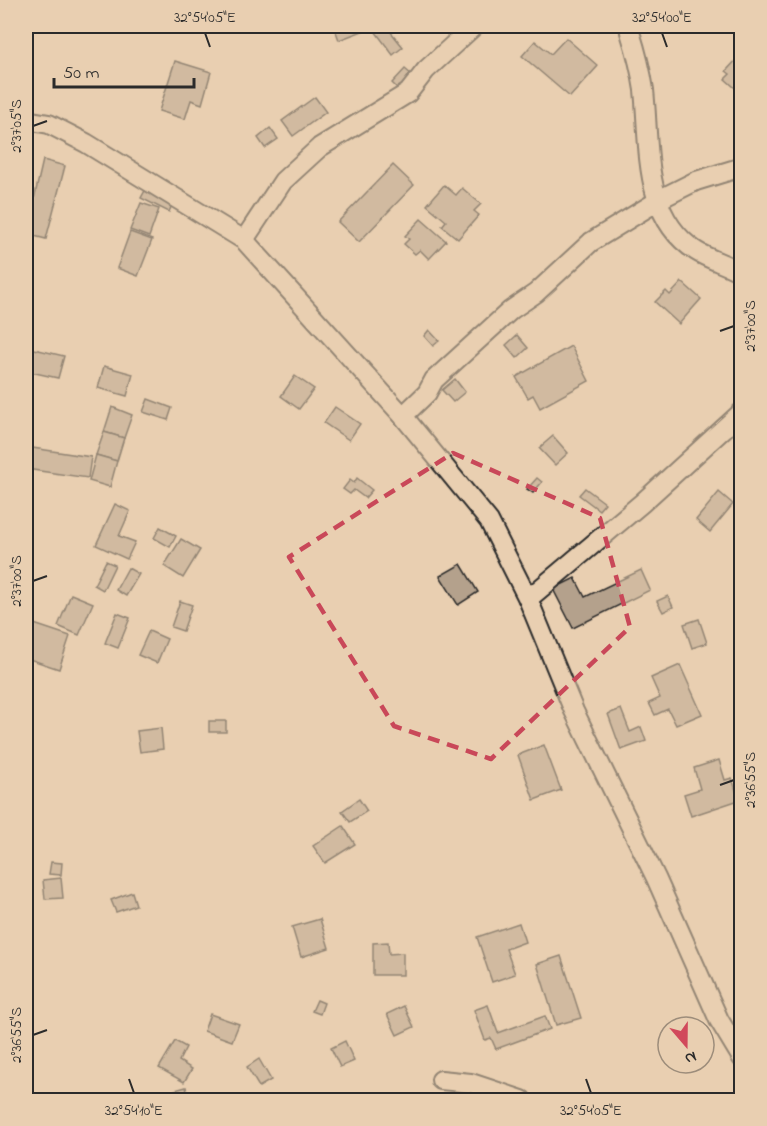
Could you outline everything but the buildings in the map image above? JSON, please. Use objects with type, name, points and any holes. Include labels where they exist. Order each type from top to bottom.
[{"type":"street","points":[[244,240],[283,181],[320,147],[408,93],[426,70],[474,26]]},
{"type":"street","points":[[630,32],[641,72],[647,144],[656,201],[678,234],[696,251],[741,273]]},
{"type":"street","points":[[26,120],[49,124],[86,143],[244,240],[403,416],[489,521],[528,598],[574,711],[656,878],[719,1020],[741,1058]]},
{"type":"street","points":[[403,416],[427,393],[434,380],[510,310],[536,293],[591,242],[656,201],[696,181],[741,166]]},
{"type":"street","points":[[528,598],[642,502],[741,412]]},
{"type":"street","points":[[441,1080],[471,1083],[522,1101]]},
{"type":"highlighted area","points":[[453,453],[600,518],[630,627],[491,759],[394,726],[289,557]]}]
